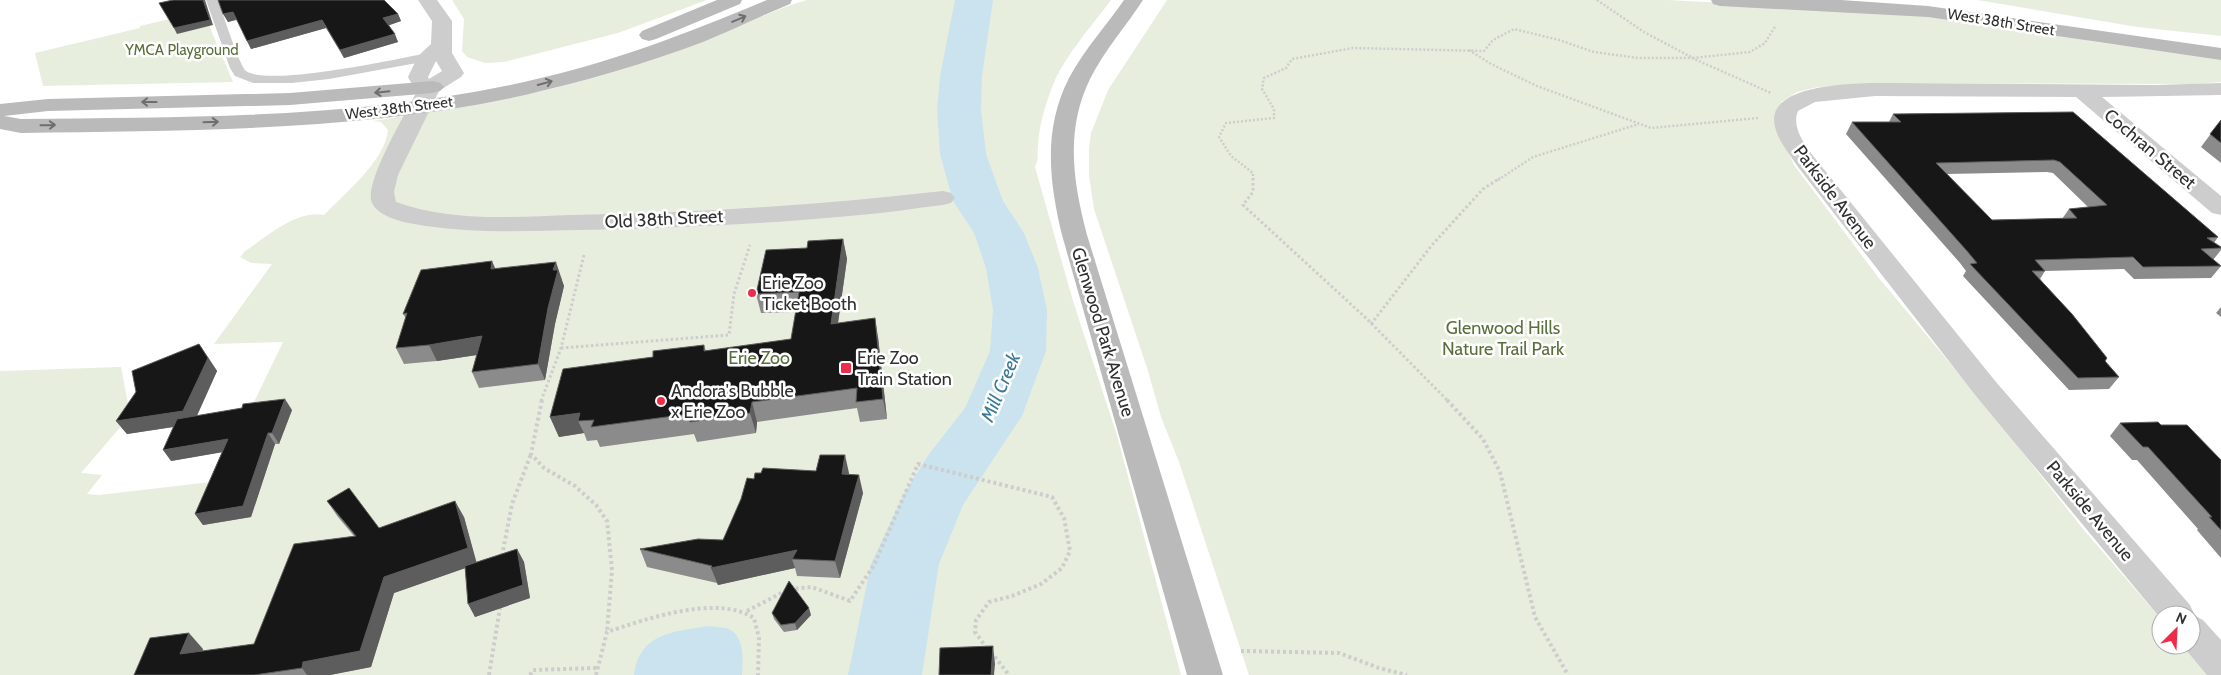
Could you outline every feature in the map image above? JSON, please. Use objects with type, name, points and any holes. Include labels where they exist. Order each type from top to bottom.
[{"type":"main road","name":"West 38th Street","points":[[0,122],[21,126],[215,122],[340,116],[418,108],[497,86],[627,43],[733,0]]},
{"type":"main road","name":"West 38th Street","points":[[0,111],[48,105],[337,96],[430,87],[497,86],[630,60],[696,37],[783,0]]},
{"type":"main road","name":"Glenwood Park Avenue","points":[[1134,0],[1079,79],[1069,104],[1062,138],[1062,176],[1074,236],[1091,285],[1205,675]]},
{"type":"main road","name":"West 38th Street","points":[[1720,0],[1849,5],[1937,12],[2132,44],[2221,54]]},
{"type":"main road","name":"West 38th Street","points":[[1924,0],[2126,31],[2221,43]]},
{"type":"street","points":[[428,0],[442,21],[434,52],[422,65],[418,77],[420,82],[430,87]]},
{"type":"street","points":[[418,108],[430,87],[454,73],[446,62],[434,52]]},
{"type":"street","points":[[1790,110],[1816,96],[1872,91],[2221,89]]},
{"type":"street","name":"Cochran Street","points":[[2080,90],[2221,208]]},
{"type":"street","name":"Old 38th Street","points":[[418,108],[382,185],[383,201],[386,207],[400,215],[447,222],[562,223],[806,212],[943,198]]},
{"type":"street","name":"Parkside Avenue","points":[[1790,110],[1788,134],[1818,178],[1986,389],[2170,605]]},
{"type":"street","points":[[2201,642],[2221,666]]},
{"type":"lane","points":[[212,0],[237,68],[240,73],[253,79],[305,78],[434,52]]},
{"type":"path","points":[[1597,0],[1639,28],[1790,110]]},
{"type":"path","points":[[1568,675],[1535,616],[1500,472],[1482,439],[1428,380],[1371,324],[1243,205],[1253,192],[1253,173],[1232,156],[1219,137],[1226,123],[1274,118],[1274,109],[1262,89],[1264,78],[1286,68],[1292,59],[1353,48],[1484,51],[1493,40],[1514,29],[1560,40],[1594,52],[1638,58],[1692,58],[1745,54],[1763,46],[1772,36],[1776,25],[1784,22]]},
{"type":"path","points":[[1468,50],[1491,64],[1537,86],[1651,128],[1749,118],[1790,110]]},
{"type":"path","points":[[1371,324],[1438,238],[1483,188],[1533,157],[1639,124]]},
{"type":"path","points":[[561,348],[729,335],[734,294],[750,245]]},
{"type":"path","points":[[502,559],[505,530],[512,502],[519,480],[532,454],[540,404],[561,348],[584,255]]},
{"type":"path","points":[[532,454],[544,468],[582,492],[596,505],[607,521],[612,570],[607,632],[596,675]]},
{"type":"path","points":[[747,611],[789,589],[812,587],[850,601],[874,565],[918,464],[1052,497],[1064,518],[1070,551],[1062,568],[1042,584],[1012,596],[989,602],[976,620],[975,632],[982,644],[996,656],[1008,675]]},
{"type":"path","points":[[489,675],[500,608]]},
{"type":"path","points":[[607,632],[643,620],[666,615],[734,608],[747,611],[755,620],[758,634],[758,675]]},
{"type":"path","points":[[1241,651],[1339,653],[1379,668],[1407,675]]},
{"type":"path","points":[[530,675],[533,670],[597,668]]},
{"type":"green space","points":[[452,0],[707,0],[618,33],[504,62],[485,63],[467,57],[462,51],[464,19]]},
{"type":"green space","name":"Erie Zoo","points":[[807,0],[1111,0],[1068,57],[1055,81],[1042,119],[1035,167],[1073,301],[1117,435],[1181,675],[0,675],[0,371],[121,367],[129,409],[123,424],[81,473],[102,475],[87,494],[99,495],[219,481],[283,342],[214,344],[272,264],[251,263],[240,257],[263,238],[293,220],[314,214],[324,215],[353,187],[372,165],[385,142],[388,130],[381,122],[373,121],[534,93],[598,77],[690,47]]},
{"type":"green space","name":"Glenwood Hills Nature Trail Park","points":[[1167,0],[1668,0],[1911,13],[2027,29],[2096,42],[2221,59],[2221,82],[2195,84],[1886,83],[1818,87],[1797,92],[1781,102],[1777,127],[1794,165],[1878,277],[1994,416],[2083,529],[2151,607],[2151,655],[2192,655],[2208,675],[1249,675],[1179,462],[1161,417],[1148,371],[1094,209],[1089,176],[1089,148],[1091,133],[1108,90]]},
{"type":"green space","points":[[1977,0],[2221,0],[2221,36],[2137,27]]},
{"type":"green space","name":"YMCA Playground","points":[[203,11],[233,82],[43,86],[35,53]]},
{"type":"water","points":[[708,626],[729,629],[738,638],[742,650],[742,675],[634,675],[643,650],[651,642],[671,633]]},
{"type":"building","points":[[173,0],[203,0],[210,20],[174,28],[159,3]]},
{"type":"building","points":[[218,0],[384,0],[398,14],[383,18],[395,34],[340,50],[322,20],[247,41],[233,12],[223,14]]},
{"type":"building","points":[[2073,112],[2218,237],[2207,238],[2221,248],[2201,249],[2221,266],[2143,267],[2133,257],[2035,260],[2045,271],[2032,271],[2072,314],[2107,358],[2105,361],[2119,377],[2078,378],[1970,264],[1977,263],[1852,122],[1901,122],[1893,114]],"holes":[[[2054,160],[2060,162],[2107,205],[2069,209],[2077,218],[1992,220],[1936,163]]]},
{"type":"building","points":[[2221,120],[2221,143],[2210,134]]},
{"type":"building","points":[[843,239],[831,324],[875,318],[883,399],[856,402],[857,388],[752,402],[750,413],[690,422],[689,414],[591,427],[594,420],[578,421],[580,413],[550,417],[563,369],[653,357],[653,351],[704,345],[704,351],[791,339],[799,292],[756,294],[766,250],[807,248],[808,241]]},
{"type":"building","points":[[492,261],[491,269],[556,262],[553,270],[558,270],[548,308],[538,364],[472,372],[482,336],[429,345],[396,348],[407,313],[403,314],[421,270]]},
{"type":"building","points":[[199,344],[208,358],[183,411],[116,421],[136,392],[132,371]]},
{"type":"building","points":[[285,399],[272,433],[268,433],[243,506],[195,514],[228,439],[163,450],[177,419],[242,408],[243,404]]},
{"type":"building","points":[[2158,422],[2161,425],[2187,425],[2221,460],[2221,530],[2209,517],[2212,517],[2148,447],[2143,447],[2120,423]]},
{"type":"building","points":[[820,455],[845,455],[842,474],[859,475],[835,561],[792,559],[797,550],[711,568],[712,566],[640,549],[698,539],[723,540],[741,499],[747,478],[754,479],[755,473],[761,473],[763,468],[816,471]]},
{"type":"building","points":[[349,488],[379,528],[455,501],[468,548],[384,577],[360,651],[303,662],[302,668],[254,675],[134,675],[150,638],[189,633],[180,654],[254,644],[294,544],[356,536],[327,501]]},
{"type":"building","points":[[517,549],[523,585],[468,604],[465,566]]},
{"type":"building","points":[[789,581],[809,608],[795,623],[781,625],[772,613]]},
{"type":"building","points":[[993,646],[991,675],[939,675],[940,648]]},
{"type":"waterway","name":"Mill Creek","points":[[885,675],[905,564],[928,510],[940,489],[992,416],[1018,351],[1020,310],[1012,268],[999,233],[978,201],[963,154],[959,109],[961,76],[974,0]]},
{"type":"place","name":"Erie Zoo Ticket Booth","points":[[752,293]]},
{"type":"place","name":"Erie Zoo Train Station","points":[[846,368]]},
{"type":"place","name":"Andora's Bubble x Erie Zoo","points":[[661,401]]}]
